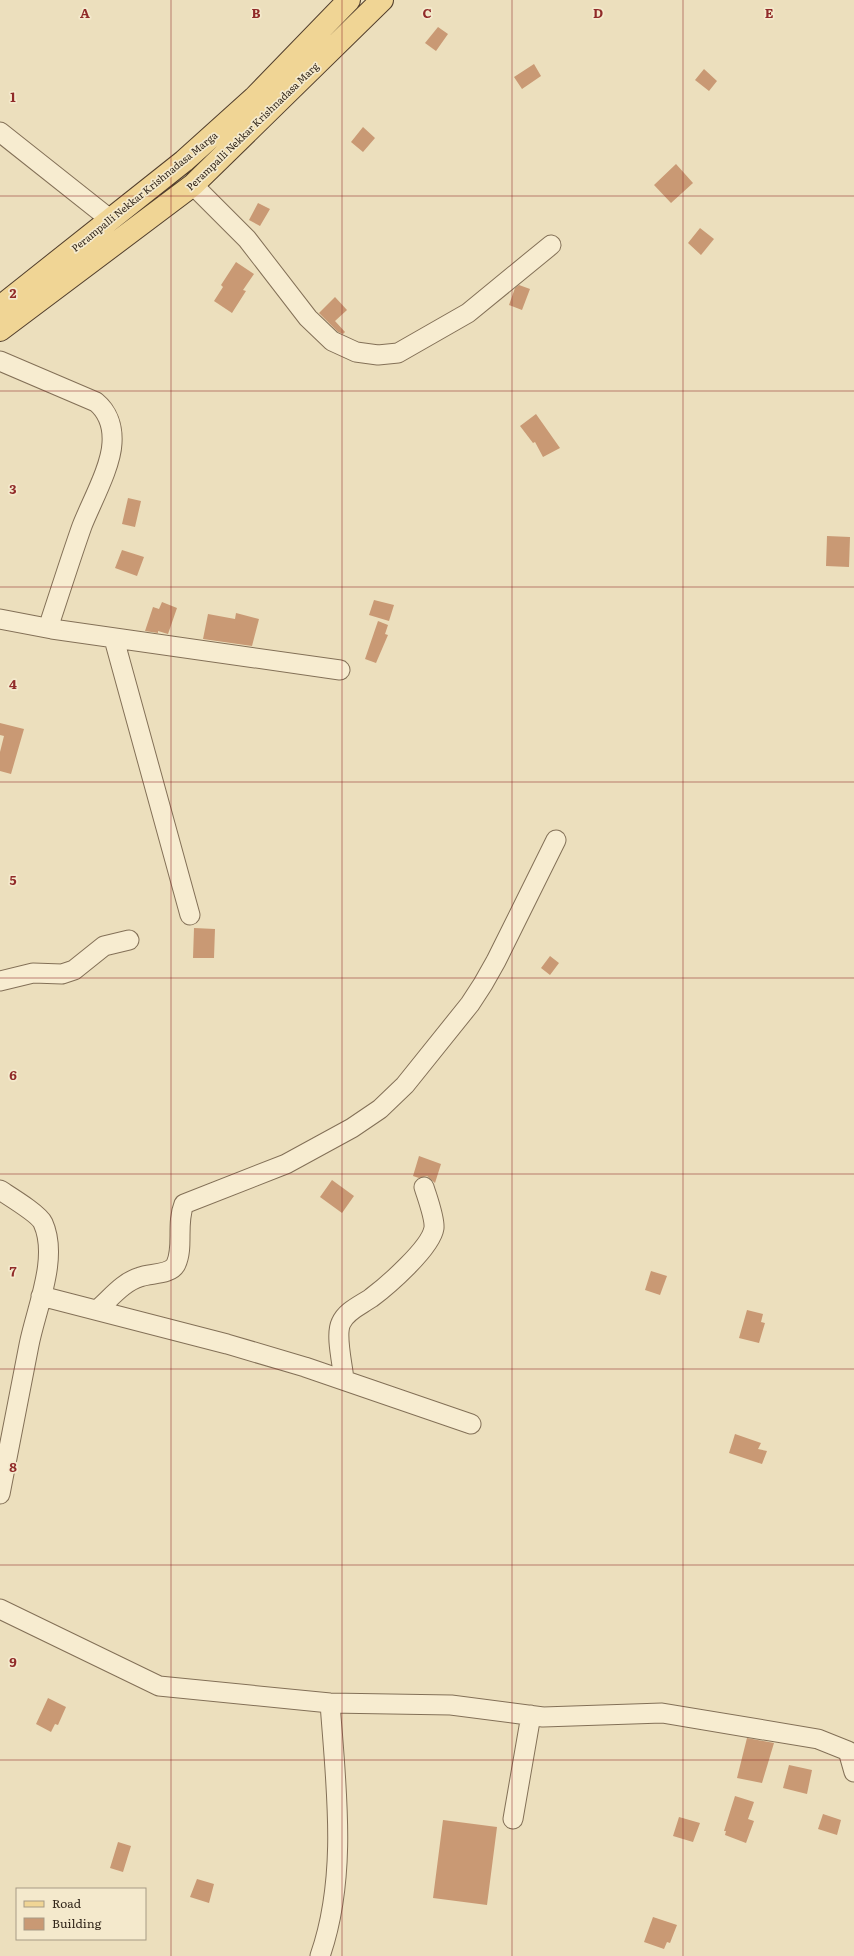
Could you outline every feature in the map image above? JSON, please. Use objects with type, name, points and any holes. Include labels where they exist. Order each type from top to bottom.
[{"type":"main road","name":"Perampalli Nekkar Krishnadasa Marga","points":[[0,307],[184,161],[254,98],[349,0]]},
{"type":"main road","name":"Perampalli Nekkar Krishnadasa Marg","points":[[0,330],[193,184],[382,0]]},
{"type":"street","points":[[0,132],[111,220]]},
{"type":"street","points":[[193,184],[247,239],[308,318],[332,341],[356,352],[378,355],[398,353],[468,312],[551,245]]},
{"type":"street","points":[[0,361],[96,402],[104,409],[110,419],[113,442],[110,456],[82,528],[51,619],[52,629]]},
{"type":"street","points":[[0,619],[114,639],[340,670]]},
{"type":"street","points":[[114,639],[190,914]]},
{"type":"street","points":[[97,1310],[131,1280],[166,1272],[175,1266],[178,1259],[180,1214],[184,1204],[286,1164],[352,1128],[380,1110],[406,1085],[470,1004],[483,984],[556,840]]},
{"type":"street","points":[[0,981],[33,973],[62,974],[74,970],[104,946],[129,940]]},
{"type":"street","points":[[344,1380],[338,1332],[341,1323],[348,1314],[383,1289],[426,1246],[432,1235],[434,1227],[424,1187]]},
{"type":"street","points":[[0,1190],[21,1203],[43,1222],[49,1248],[41,1296],[29,1343],[0,1494]]},
{"type":"street","points":[[41,1296],[234,1346],[344,1380],[471,1424]]},
{"type":"street","points":[[0,1609],[159,1686],[330,1703],[451,1705],[543,1717],[662,1713],[818,1739],[848,1751],[854,1772]]},
{"type":"street","points":[[320,1956],[329,1929],[337,1863],[337,1796],[330,1703]]},
{"type":"street","points":[[513,1819],[531,1715]]},
{"type":"building","points":[[438,27],[448,34],[436,51],[425,43]]},
{"type":"building","points":[[534,64],[541,76],[522,89],[514,77]]},
{"type":"building","points":[[704,69],[717,81],[709,91],[695,80]]},
{"type":"building","points":[[363,127],[375,138],[363,152],[351,142]]},
{"type":"building","points":[[676,164],[693,183],[671,203],[654,185]]},
{"type":"building","points":[[258,203],[270,209],[260,226],[249,220]]},
{"type":"building","points":[[700,228],[714,239],[701,255],[688,243]]},
{"type":"building","points":[[236,262],[254,274],[243,290],[246,291],[232,313],[214,301],[223,287],[221,285]]},
{"type":"building","points":[[519,285],[530,289],[522,310],[509,305],[515,288]]},
{"type":"building","points":[[335,297],[347,310],[335,321],[345,332],[343,334],[338,332],[319,313]]},
{"type":"building","points":[[536,414],[560,448],[543,457],[535,442],[533,443],[520,426]]},
{"type":"building","points":[[128,498],[141,501],[135,527],[122,524]]},
{"type":"building","points":[[827,536],[850,537],[849,567],[826,566]]},
{"type":"building","points":[[122,550],[144,557],[137,576],[115,568]]},
{"type":"building","points":[[374,600],[394,605],[389,621],[369,615]]},
{"type":"building","points":[[162,602],[177,608],[168,634],[158,631],[158,633],[145,631],[153,607],[159,609]]},
{"type":"building","points":[[236,613],[259,619],[252,646],[203,639],[208,614],[235,619]]},
{"type":"building","points":[[378,621],[388,625],[385,634],[388,635],[376,663],[365,659]]},
{"type":"building","points":[[0,723],[24,729],[11,774],[0,771],[0,752],[4,736],[0,735]]},
{"type":"building","points":[[194,928],[215,929],[214,958],[193,958]]},
{"type":"building","points":[[550,956],[559,963],[550,975],[541,968]]},
{"type":"building","points":[[419,1156],[441,1164],[435,1183],[427,1176],[419,1178],[413,1176]]},
{"type":"building","points":[[332,1180],[354,1196],[342,1213],[320,1197]]},
{"type":"building","points":[[651,1271],[667,1276],[660,1295],[645,1290]]},
{"type":"building","points":[[747,1310],[763,1314],[761,1322],[765,1323],[759,1343],[739,1338]]},
{"type":"building","points":[[735,1434],[761,1443],[758,1449],[767,1451],[762,1464],[729,1453]]},
{"type":"building","points":[[48,1698],[66,1707],[58,1725],[55,1724],[51,1732],[36,1724]]},
{"type":"building","points":[[747,1738],[774,1743],[762,1783],[737,1778]]},
{"type":"building","points":[[789,1765],[812,1770],[807,1794],[783,1788]]},
{"type":"building","points":[[735,1796],[754,1802],[748,1819],[754,1821],[746,1843],[725,1835],[726,1831],[724,1831]]},
{"type":"building","points":[[823,1814],[841,1820],[837,1835],[818,1829]]},
{"type":"building","points":[[679,1817],[700,1823],[693,1842],[673,1836]]},
{"type":"building","points":[[443,1820],[497,1827],[487,1905],[433,1898]]},
{"type":"building","points":[[118,1842],[131,1846],[123,1872],[110,1868]]},
{"type":"building","points":[[197,1879],[214,1884],[209,1903],[190,1897]]},
{"type":"building","points":[[653,1917],[677,1925],[670,1943],[667,1942],[664,1949],[644,1942]]}]
